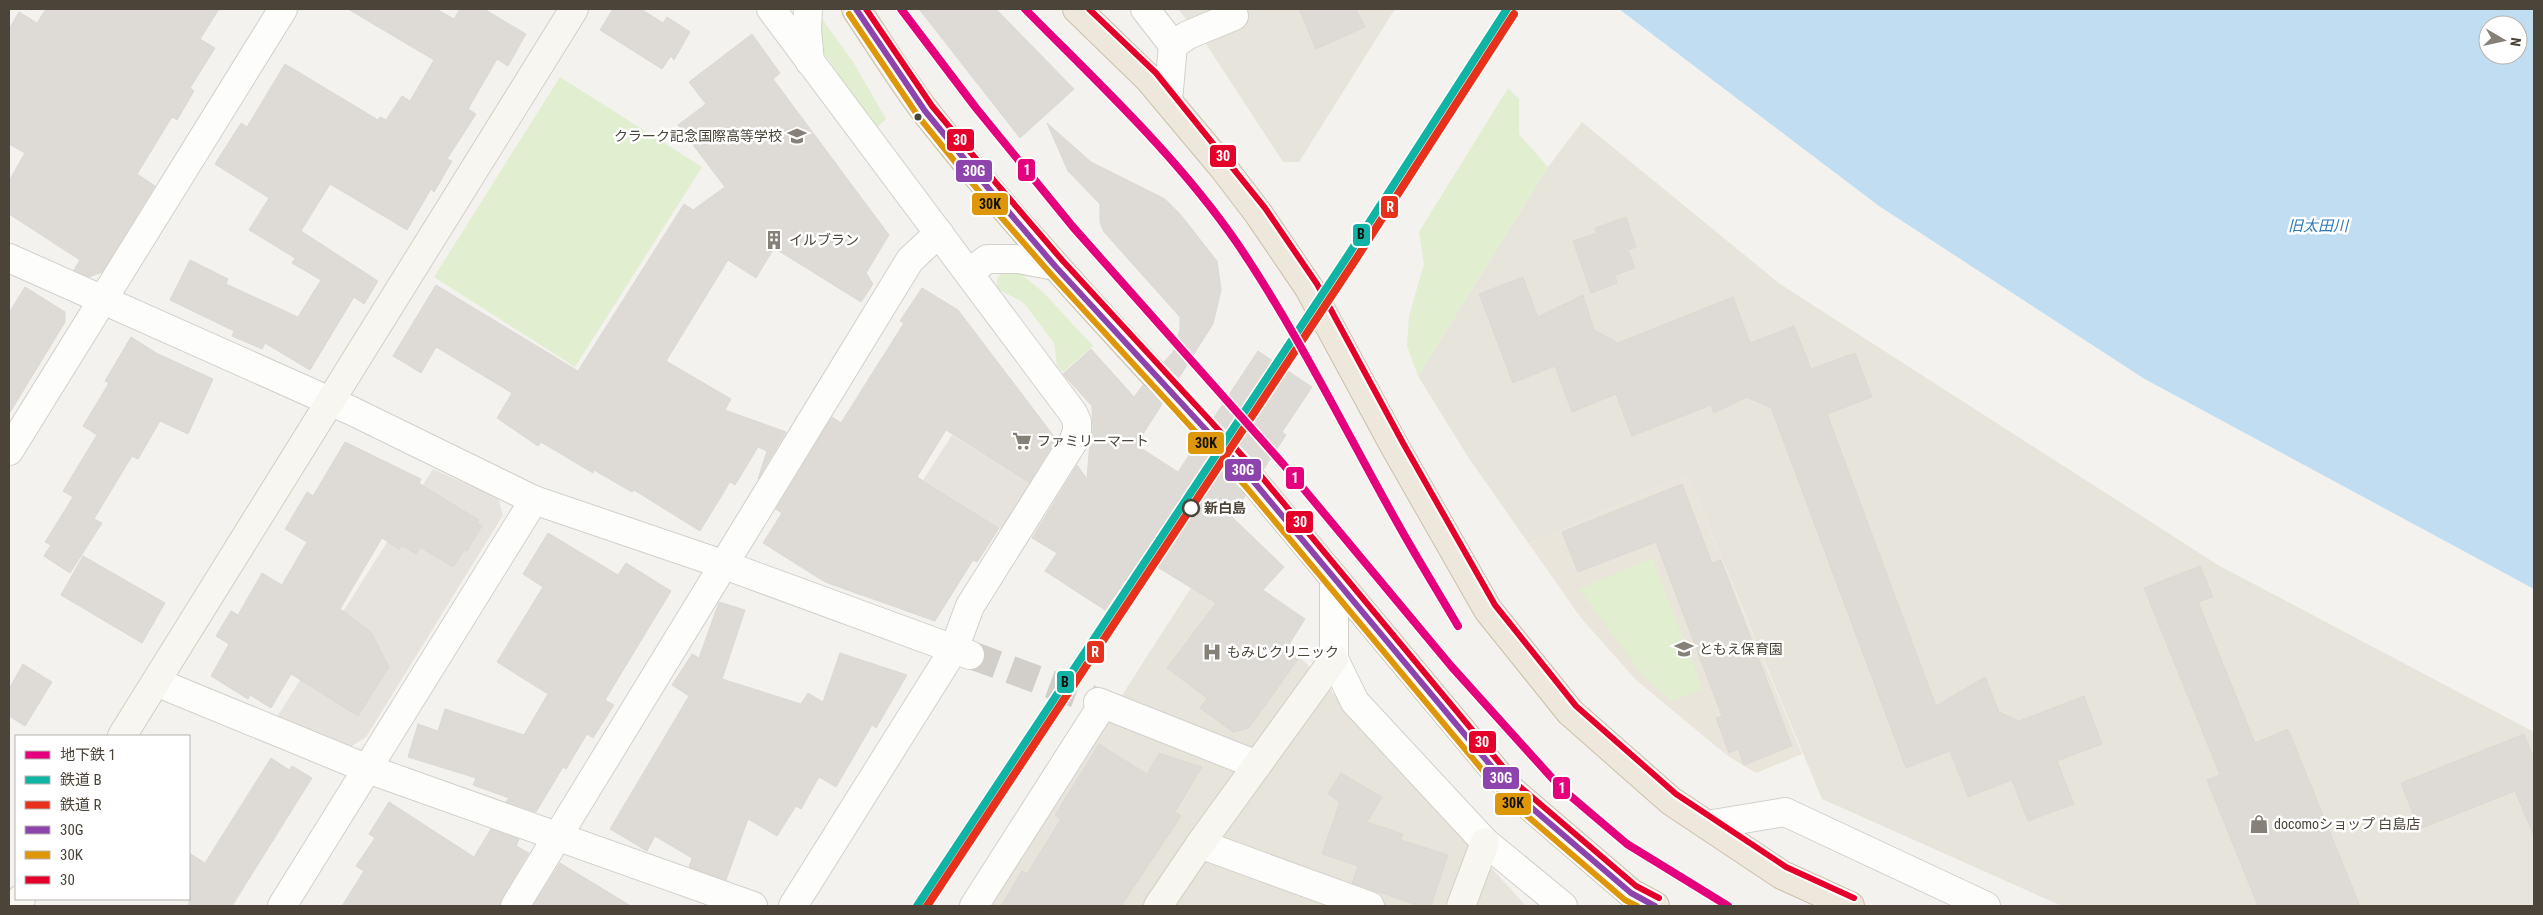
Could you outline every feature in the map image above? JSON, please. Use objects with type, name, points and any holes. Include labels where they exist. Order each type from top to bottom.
[{"type":"highway","points":[[856,9],[925,111],[1055,266],[1153,372]]},
{"type":"highway","points":[[1077,9],[1168,100],[1222,166],[1309,288],[1395,447],[1488,610],[1570,712],[1671,801],[1782,874],[1850,906]]},
{"type":"highway","points":[[1254,482],[1512,791],[1631,893],[1654,906]]},
{"type":"street","points":[[9,451],[283,9]]},
{"type":"street","points":[[123,735],[574,9]]},
{"type":"street","points":[[771,9],[1073,412],[1077,422],[1077,431],[1073,442],[970,606],[963,652],[793,906]]},
{"type":"street","points":[[808,9],[806,30],[810,62]]},
{"type":"street","points":[[1145,9],[1173,45],[1168,100]]},
{"type":"street","points":[[1173,45],[1188,35],[1234,16]]},
{"type":"street","points":[[515,906],[558,838],[722,564],[910,260],[939,232]]},
{"type":"street","points":[[9,258],[330,402],[534,500],[722,564],[963,652]]},
{"type":"street","points":[[969,273],[987,259],[1018,259],[1055,266]]},
{"type":"street","points":[[282,906],[534,500]]},
{"type":"street","points":[[1334,580],[1334,659],[1355,702],[1485,842],[1563,906]]},
{"type":"street","points":[[1158,906],[1200,844],[1334,659]]},
{"type":"street","points":[[156,682],[368,770],[752,906]]},
{"type":"street","points":[[974,906],[1101,703],[1257,765]]},
{"type":"street","points":[[1707,825],[1785,812],[1986,906]]},
{"type":"street","points":[[1462,906],[1485,842]]},
{"type":"street","points":[[1200,844],[1370,906]]},
{"type":"shaded area","points":[[1178,9],[1395,9],[1299,162],[1283,162],[1206,44]]},
{"type":"shaded area","points":[[1582,122],[1780,284],[2218,565],[2534,732],[2534,906],[2062,906],[1822,799],[1687,475],[1529,544],[1468,457],[1418,376],[1548,167]]},
{"type":"shaded area","points":[[952,435],[1031,485],[1003,530],[923,480]]},
{"type":"shaded area","points":[[433,469],[498,498],[503,515],[366,737],[349,748],[275,720]]},
{"type":"shaded area","name":"ともえ保育園","points":[[1687,475],[1802,754],[1756,773],[1729,757],[1636,680],[1581,618],[1529,544]]},
{"type":"shaded area","points":[[1194,583],[1304,661],[1526,906],[987,906]]},
{"type":"green space","points":[[818,17],[822,19],[853,62],[886,119],[876,128],[824,53],[819,38]]},
{"type":"green space","points":[[560,77],[702,167],[575,367],[434,277]]},
{"type":"green space","points":[[1508,88],[1519,99],[1519,134],[1548,167],[1418,376],[1407,346],[1409,316],[1424,264],[1419,232]]},
{"type":"green space","points":[[1003,271],[1019,272],[1044,293],[1093,346],[1063,372],[1057,366],[1054,343],[1027,307],[1021,301],[997,289],[997,279]]},
{"type":"green space","points":[[1652,558],[1703,689],[1671,701],[1642,674],[1579,589]]},
{"type":"water","name":"旧太田川","points":[[1619,9],[2534,9],[2534,589],[2143,378],[1879,206]]},
{"type":"building","points":[[46,9],[219,9],[200,39],[215,48],[190,88],[194,91],[177,120],[172,117],[137,174],[155,186],[102,272],[89,277],[74,270],[80,260],[9,214],[9,181],[25,153],[9,144],[9,29],[19,12],[37,23]]},
{"type":"building","points":[[348,9],[436,9],[454,19],[460,9],[484,9],[526,34],[508,66],[497,59],[468,109],[476,114],[447,159],[452,161],[434,192],[431,189],[407,230],[330,184],[301,231],[378,281],[364,304],[354,297],[310,370],[265,343],[262,349],[232,336],[234,331],[170,300],[190,260],[228,279],[226,284],[298,317],[321,280],[292,263],[295,258],[249,230],[269,198],[215,164],[241,123],[247,127],[285,64],[378,120],[380,117],[386,120],[402,96],[410,101],[434,60]]},
{"type":"building","points":[[613,9],[641,9],[663,23],[667,17],[690,32],[674,60],[671,56],[662,69],[600,30]]},
{"type":"building","points":[[919,9],[996,9],[1074,89],[1020,138]]},
{"type":"building","points":[[1299,9],[1356,9],[1365,27],[1316,49]]},
{"type":"building","points":[[752,34],[780,73],[773,79],[889,235],[866,273],[873,284],[861,302],[774,248],[756,278],[728,260],[666,361],[731,399],[725,410],[786,432],[758,479],[767,451],[758,447],[735,485],[730,482],[700,531],[634,490],[632,492],[594,470],[593,473],[541,442],[538,446],[497,418],[512,393],[436,347],[421,373],[393,356],[436,285],[578,371],[684,204],[693,210],[725,187],[678,125],[706,104],[689,82]]},
{"type":"building","points":[[1047,123],[1091,162],[1165,199],[1180,214],[1217,261],[1221,290],[1213,324],[1136,445],[1178,472],[1258,351],[1312,387],[1282,432],[1286,435],[1263,470],[1251,467],[1244,470],[1240,476],[1239,485],[1245,496],[1232,517],[1284,567],[1263,590],[1305,619],[1286,649],[1299,658],[1249,728],[1233,732],[1200,708],[1207,698],[1167,668],[1216,603],[1141,557],[1105,610],[1045,571],[1057,553],[1032,538],[1077,465],[1087,479],[1090,442],[1093,431],[1092,406],[1063,374],[1091,349],[1134,397],[1143,385],[1156,388],[1164,384],[1168,378],[1168,370],[1164,362],[1173,352],[1180,330],[1180,317],[1104,232],[1100,222],[1100,204],[1068,171]]},
{"type":"building","points":[[1626,217],[1636,247],[1628,250],[1635,268],[1615,275],[1617,283],[1591,293],[1573,241],[1597,233],[1595,228]]},
{"type":"building","points":[[1523,277],[1538,317],[1583,295],[1594,330],[1618,343],[1733,297],[1750,343],[1794,326],[1811,369],[1855,353],[1872,397],[1827,414],[1936,706],[1985,677],[1999,712],[2019,721],[2084,696],[2102,744],[2057,761],[2074,804],[2028,821],[2012,780],[1968,797],[1950,751],[1906,768],[1771,408],[1747,397],[1714,413],[1711,405],[1632,436],[1616,394],[1572,412],[1555,366],[1513,383],[1479,294]]},
{"type":"building","points":[[25,287],[65,312],[65,322],[9,414],[9,313]]},
{"type":"building","points":[[922,288],[958,310],[1056,439],[1029,483],[946,430],[917,477],[999,528],[977,562],[973,560],[935,621],[825,582],[763,543],[782,513],[776,509],[832,417],[841,423],[904,323],[900,321]]},
{"type":"building","points":[[131,337],[156,353],[213,379],[188,434],[160,421],[138,459],[132,456],[94,519],[102,523],[70,573],[44,556],[51,545],[45,542],[73,497],[63,491],[97,435],[83,426],[109,383],[105,381]]},
{"type":"building","points":[[345,442],[421,479],[419,483],[479,520],[477,523],[482,526],[467,551],[464,550],[453,567],[420,547],[416,554],[402,546],[399,549],[382,538],[340,609],[371,632],[389,667],[358,716],[291,674],[271,708],[250,695],[248,699],[211,676],[229,644],[216,636],[231,611],[238,615],[262,573],[282,585],[307,542],[285,529],[307,492],[313,496]]},
{"type":"building","points":[[1682,484],[1712,563],[1721,560],[1792,746],[1744,765],[1738,749],[1729,753],[1716,718],[1722,716],[1656,542],[1578,572],[1562,532]]},
{"type":"building","points":[[548,533],[618,575],[626,563],[671,591],[605,700],[614,705],[593,738],[587,734],[566,769],[563,767],[536,812],[506,802],[509,798],[473,785],[476,778],[408,757],[418,724],[438,731],[445,709],[524,735],[548,694],[497,662],[543,587],[523,574]]},
{"type":"building","points":[[83,556],[165,603],[142,643],[61,595]]},
{"type":"building","points":[[2200,566],[2213,597],[2198,602],[2255,743],[2288,729],[2360,906],[2258,906],[2207,780],[2220,775],[2144,588]]},
{"type":"building","points":[[719,602],[745,610],[722,679],[801,704],[808,693],[823,702],[840,653],[907,675],[876,728],[872,725],[836,787],[819,777],[801,809],[796,806],[777,836],[748,819],[726,880],[689,867],[692,858],[655,836],[647,851],[610,829],[689,696],[672,685],[692,654],[699,658]]},
{"type":"building","points":[[23,664],[52,682],[25,726],[9,716],[9,689]]},
{"type":"building","points":[[2524,734],[2534,759],[2534,836],[2515,791],[2419,829],[2401,783]]},
{"type":"building","points":[[1099,744],[1147,774],[1159,753],[1202,767],[1175,812],[1181,816],[1121,906],[1001,906],[1022,871],[1027,874],[1061,819],[1055,815]]},
{"type":"building","points":[[271,758],[289,770],[292,766],[312,778],[232,906],[189,906],[190,854],[205,863]]},
{"type":"building","points":[[1341,773],[1382,797],[1367,822],[1403,834],[1401,840],[1448,855],[1431,906],[1420,906],[1352,883],[1358,866],[1322,854],[1340,802],[1328,794]]},
{"type":"building","points":[[389,802],[474,857],[491,829],[519,839],[516,846],[529,853],[499,906],[342,906],[364,871],[356,866],[375,838],[369,834]]},
{"type":"building","points":[[560,863],[631,906],[533,906]]},
{"type":"tunnel","points":[[1153,373],[1254,482]]},
{"type":"tunnel","points":[[971,655],[1098,702]]},
{"type":"metro line","name":"1","points":[[901,9],[976,108],[1073,227],[1283,464],[1451,666],[1561,788],[1627,844],[1728,906]]},
{"type":"metro line","name":"1","points":[[1025,9],[1109,93],[1163,151],[1214,211],[1237,243],[1301,347],[1398,524],[1458,626]]},
{"type":"rail line","name":"B","points":[[917,906],[1347,257],[1507,9]]},
{"type":"rail line","name":"R","points":[[927,906],[1354,262],[1514,14]]},
{"type":"transit line","name":"30G","points":[[856,9],[925,111],[989,189],[1055,266],[1254,482],[1512,791],[1631,893],[1655,906]]},
{"type":"transit line","name":"30","points":[[866,9],[932,106],[996,183],[1062,260],[1261,476],[1518,785],[1636,886],[1659,898]]},
{"type":"transit line","name":"30","points":[[1089,9],[1156,73],[1265,208],[1317,284],[1403,443],[1495,605],[1576,706],[1676,794],[1786,867],[1854,898]]},
{"type":"transit line","name":"30K","points":[[849,14],[918,116],[982,195],[1049,272],[1247,488],[1505,797],[1625,900],[1637,906]]},
{"type":"place","name":"クラーク記念国際高等学校","points":[[797,136]]},
{"type":"place","name":"イルブラン","points":[[774,240]]},
{"type":"place","name":"ファミリーマート","points":[[1022,441]]},
{"type":"place","name":"新白島","points":[[1191,508]]},
{"type":"place","name":"ともえ保育園","points":[[1684,649]]},
{"type":"place","name":"もみじクリニック","points":[[1212,652]]},
{"type":"place","name":"docomoショップ 白島店","points":[[2259,824]]}]
